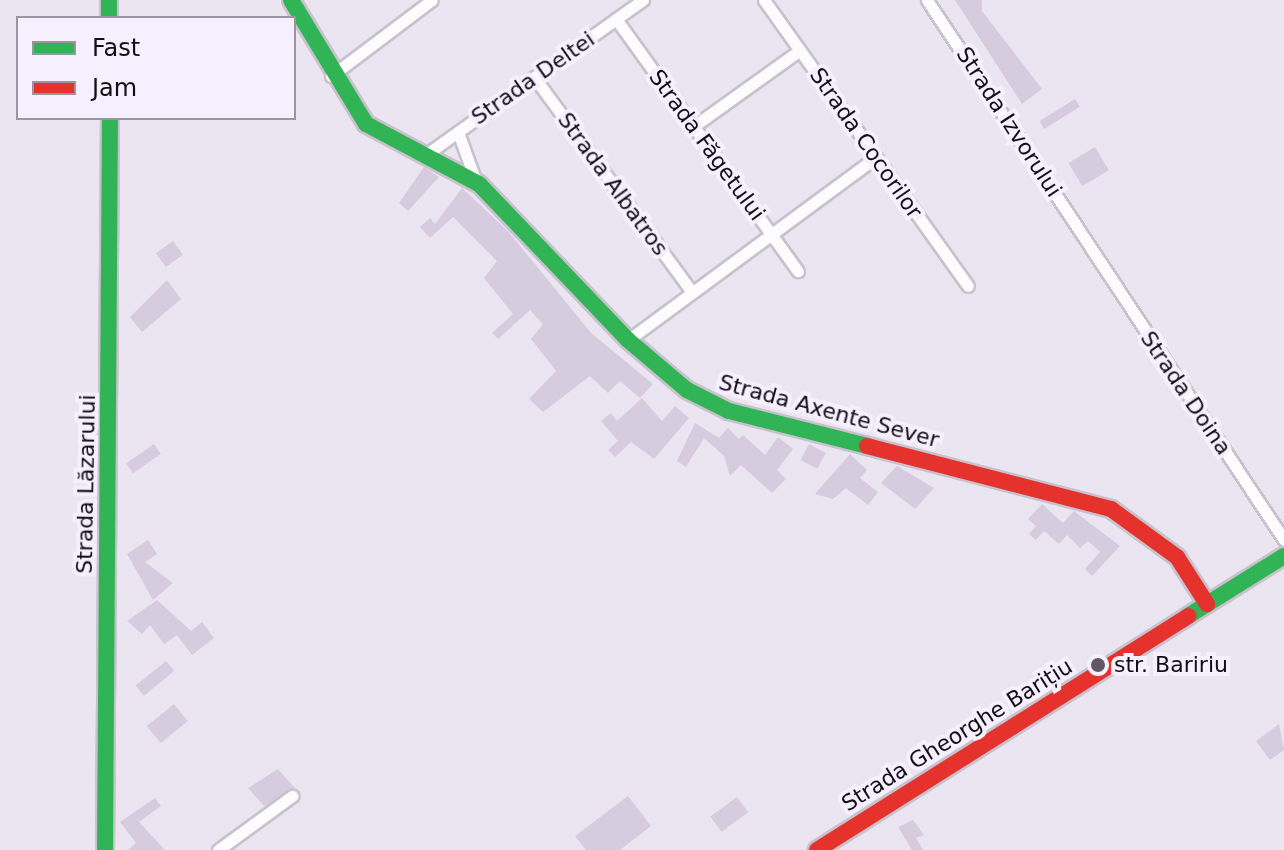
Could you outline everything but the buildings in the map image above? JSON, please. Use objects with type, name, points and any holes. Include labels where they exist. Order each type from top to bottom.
[{"type":"street","name":"Strada Axente Sever","points":[[291,0],[331,76],[366,124],[479,184],[628,340],[687,390],[729,411],[1111,509],[1177,557],[1207,604]]},
{"type":"street","points":[[331,76],[432,0]]},
{"type":"street","name":"Strada Deltei","points":[[424,156],[643,0]]},
{"type":"street","name":"Strada Cocorilor","points":[[764,0],[968,286]]},
{"type":"street","name":"Strada Izvorului","points":[[927,0],[1090,245]]},
{"type":"street","name":"Strada Făgetului","points":[[616,19],[798,271]]},
{"type":"street","points":[[694,126],[800,50]]},
{"type":"street","name":"Strada Albatros","points":[[534,77],[691,291]]},
{"type":"street","name":"Strada Lăzarului","points":[[105,850],[110,120]]},
{"type":"street","name":"Strada Axente Sever","points":[[458,132],[479,184]]},
{"type":"street","points":[[628,340],[769,231],[876,157]]},
{"type":"street","name":"Strada Doina","points":[[1090,245],[1284,540]]},
{"type":"street","name":"Strada Gheorghe Barițiu","points":[[817,850],[1284,556]]},
{"type":"street","points":[[218,850],[292,796]]},
{"type":"traffic: fast","points":[[109,0],[109,16]]},
{"type":"traffic: fast","points":[[291,0],[366,124],[479,184],[628,340],[687,390],[729,411],[867,446]]},
{"type":"traffic: fast","points":[[105,850],[110,120]]},
{"type":"traffic: fast","points":[[1188,616],[1284,556]]},
{"type":"traffic: jam","points":[[867,446],[1111,509],[1177,557],[1207,604]]},
{"type":"traffic: jam","points":[[817,850],[1188,616]]},
{"type":"place","name":"str. Baririu","points":[[1098,665]]}]
